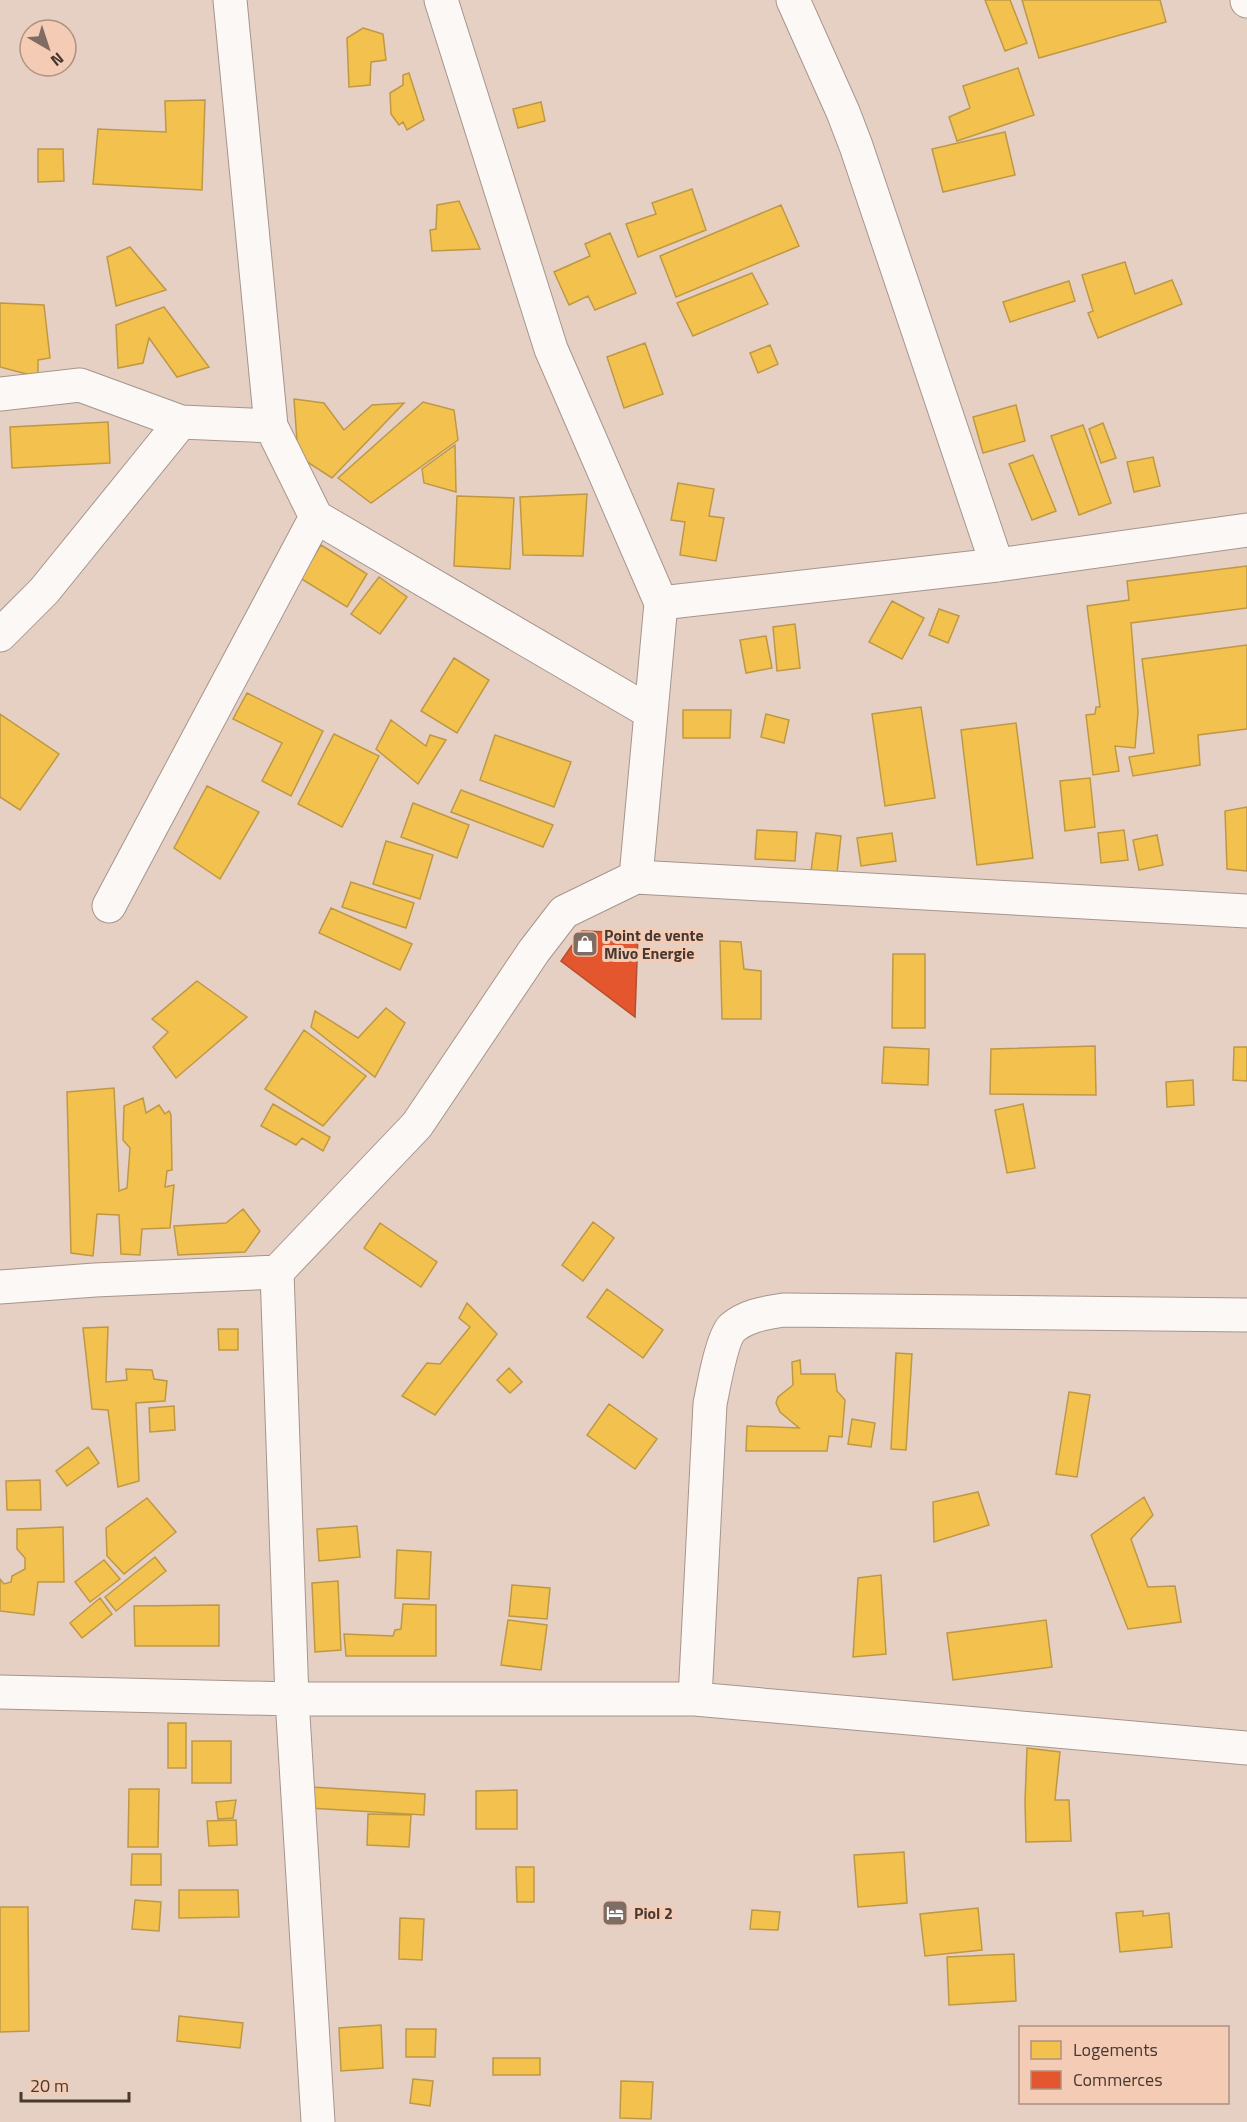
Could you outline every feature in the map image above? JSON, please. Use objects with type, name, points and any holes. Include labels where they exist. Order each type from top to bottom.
[{"type":"street","points":[[231,0],[271,426],[316,517],[650,712]]},
{"type":"street","points":[[441,0],[551,349],[661,603],[636,877]]},
{"type":"street","points":[[793,0],[856,146],[997,565]]},
{"type":"street","points":[[0,393],[80,385],[181,422],[271,426]]},
{"type":"street","points":[[0,635],[44,591],[181,422]]},
{"type":"street","points":[[109,906],[316,517]]},
{"type":"street","points":[[661,603],[997,565],[1247,530]]},
{"type":"street","points":[[0,1287],[94,1280],[277,1272],[417,1125],[534,951],[564,912],[636,877],[1247,911]]},
{"type":"street","points":[[277,1272],[292,1699],[318,2122]]},
{"type":"street","points":[[695,1699],[710,1404],[717,1368],[731,1329],[755,1315],[784,1310],[1247,1315]]},
{"type":"street","points":[[0,1692],[292,1699],[695,1699],[1247,1748]]},
{"type":"building: Logements","points":[[985,0],[1010,0],[1027,43],[1005,51]]},
{"type":"building: Logements","points":[[1022,0],[1160,0],[1166,22],[1039,58]]},
{"type":"building: Logements","points":[[363,28],[383,34],[386,60],[371,62],[370,85],[349,87],[347,38]]},
{"type":"building: Logements","points":[[1018,68],[1034,115],[957,141],[949,117],[970,108],[963,86]]},
{"type":"building: Logements","points":[[409,73],[424,120],[407,130],[403,122],[399,125],[391,114],[390,93],[403,85],[403,75]]},
{"type":"building: Logements","points":[[205,100],[202,190],[93,184],[98,129],[166,132],[165,101]]},
{"type":"building: Logements","points":[[541,102],[545,121],[518,128],[513,109]]},
{"type":"building: Logements","points":[[1005,132],[1015,175],[943,192],[932,149]]},
{"type":"building: Logements","points":[[38,149],[63,149],[64,181],[38,182]]},
{"type":"building: Logements","points":[[692,189],[706,230],[638,257],[626,224],[656,214],[652,203]]},
{"type":"building: Logements","points":[[459,201],[480,249],[432,251],[430,230],[436,229],[437,205]]},
{"type":"building: Logements","points":[[781,205],[799,246],[676,297],[660,256]]},
{"type":"building: Logements","points":[[610,233],[636,293],[595,310],[588,296],[569,305],[554,272],[590,256],[585,244]]},
{"type":"building: Logements","points":[[130,247],[166,290],[116,306],[107,257]]},
{"type":"building: Logements","points":[[1125,262],[1135,294],[1172,280],[1182,304],[1098,338],[1088,313],[1093,311],[1082,275]]},
{"type":"building: Logements","points":[[752,273],[768,304],[693,336],[677,303]]},
{"type":"building: Logements","points":[[1069,281],[1075,301],[1010,322],[1003,302]]},
{"type":"building: Logements","points":[[0,303],[44,305],[50,358],[38,360],[38,377],[0,367]]},
{"type":"building: Logements","points":[[164,307],[209,367],[177,377],[149,338],[143,363],[118,368],[116,325]]},
{"type":"building: Logements","points":[[645,343],[663,394],[624,408],[607,357]]},
{"type":"building: Logements","points":[[770,345],[778,364],[758,373],[750,353]]},
{"type":"building: Logements","points":[[294,399],[324,403],[344,430],[372,405],[404,403],[332,478],[298,456]]},
{"type":"building: Logements","points":[[423,402],[454,410],[458,440],[371,503],[338,478]]},
{"type":"building: Logements","points":[[1016,405],[1025,441],[983,453],[973,417]]},
{"type":"building: Logements","points":[[108,422],[110,463],[12,468],[10,427]]},
{"type":"building: Logements","points":[[1103,423],[1116,458],[1101,463],[1089,429]]},
{"type":"building: Logements","points":[[1083,425],[1111,503],[1079,515],[1051,436]]},
{"type":"building: Logements","points":[[455,445],[456,492],[424,483],[422,469]]},
{"type":"building: Logements","points":[[1033,455],[1056,511],[1032,520],[1009,464]]},
{"type":"building: Logements","points":[[1153,457],[1160,486],[1134,492],[1127,462]]},
{"type":"building: Logements","points":[[678,483],[714,489],[709,516],[724,518],[716,561],[680,555],[685,522],[671,520]]},
{"type":"building: Logements","points":[[587,494],[583,556],[523,555],[520,497]]},
{"type":"building: Logements","points":[[457,496],[514,498],[510,569],[454,566]]},
{"type":"building: Logements","points":[[321,545],[367,574],[347,607],[300,578]]},
{"type":"building: Logements","points":[[1247,566],[1247,608],[1131,623],[1138,712],[1135,748],[1115,746],[1119,771],[1093,775],[1086,715],[1095,714],[1096,707],[1100,707],[1087,606],[1129,600],[1127,581]]},
{"type":"building: Logements","points":[[379,577],[407,597],[380,634],[351,614]]},
{"type":"building: Logements","points":[[892,601],[924,618],[902,659],[869,642]]},
{"type":"building: Logements","points":[[939,609],[959,616],[948,643],[929,635]]},
{"type":"building: Logements","points":[[795,624],[800,668],[777,671],[773,627]]},
{"type":"building: Logements","points":[[766,636],[772,668],[746,673],[740,640]]},
{"type":"building: Logements","points":[[1247,645],[1247,729],[1198,735],[1200,765],[1133,776],[1129,757],[1154,753],[1142,659]]},
{"type":"building: Logements","points":[[454,658],[489,680],[457,733],[421,711]]},
{"type":"building: Logements","points":[[247,693],[323,731],[291,796],[262,781],[282,743],[233,719]]},
{"type":"building: Logements","points":[[921,707],[935,798],[885,806],[872,714]]},
{"type":"building: Logements","points":[[683,710],[731,710],[730,738],[683,738]]},
{"type":"building: Logements","points":[[0,714],[59,754],[20,810],[0,797]]},
{"type":"building: Logements","points":[[766,714],[789,720],[784,743],[761,737]]},
{"type":"building: Logements","points":[[391,720],[426,746],[430,735],[446,740],[418,784],[376,749]]},
{"type":"building: Logements","points":[[1016,723],[1033,858],[977,865],[961,730]]},
{"type":"building: Logements","points":[[334,734],[379,756],[342,827],[298,804]]},
{"type":"building: Logements","points":[[495,735],[571,762],[554,807],[480,780]]},
{"type":"building: Logements","points":[[1090,778],[1095,827],[1065,831],[1060,781]]},
{"type":"building: Logements","points":[[207,786],[259,812],[220,879],[174,848]]},
{"type":"building: Logements","points":[[461,790],[553,825],[543,847],[451,812]]},
{"type":"building: Logements","points":[[413,803],[469,825],[457,858],[401,837]]},
{"type":"building: Logements","points":[[1247,807],[1247,871],[1227,869],[1225,811]]},
{"type":"building: Logements","points":[[757,830],[797,832],[795,861],[755,859]]},
{"type":"building: Logements","points":[[1124,830],[1128,860],[1101,863],[1098,833]]},
{"type":"building: Logements","points":[[816,833],[841,836],[837,873],[811,871]]},
{"type":"building: Logements","points":[[892,833],[896,861],[861,866],[857,838]]},
{"type":"building: Logements","points":[[1157,835],[1163,865],[1139,870],[1133,840]]},
{"type":"building: Logements","points":[[386,841],[433,855],[420,899],[373,884]]},
{"type":"building: Logements","points":[[351,882],[414,903],[406,928],[342,907]]},
{"type":"building: Logements","points":[[331,908],[412,944],[400,970],[319,933]]},
{"type":"building: Logements","points":[[720,941],[741,942],[744,969],[761,971],[761,1019],[722,1019]]},
{"type":"building: Logements","points":[[893,954],[925,954],[925,1028],[892,1028]]},
{"type":"building: Logements","points":[[197,981],[247,1017],[176,1078],[153,1047],[168,1032],[152,1019]]},
{"type":"building: Logements","points":[[386,1008],[405,1023],[375,1077],[311,1027],[315,1011],[358,1038]]},
{"type":"building: Logements","points":[[304,1030],[366,1076],[323,1126],[265,1089]]},
{"type":"building: Logements","points":[[1095,1046],[1096,1095],[990,1094],[991,1049]]},
{"type":"building: Logements","points":[[884,1047],[929,1049],[928,1085],[882,1083]]},
{"type":"building: Logements","points":[[1234,1047],[1247,1047],[1247,1081],[1233,1080]]},
{"type":"building: Logements","points":[[1193,1080],[1194,1105],[1167,1107],[1166,1082]]},
{"type":"building: Logements","points":[[114,1088],[119,1191],[127,1188],[130,1148],[123,1140],[124,1106],[143,1098],[146,1113],[159,1105],[165,1114],[169,1111],[171,1115],[172,1170],[167,1171],[165,1187],[174,1185],[170,1228],[142,1229],[140,1255],[121,1254],[119,1215],[97,1214],[93,1256],[71,1253],[67,1092]]},
{"type":"building: Logements","points":[[273,1104],[330,1137],[323,1151],[302,1138],[296,1145],[261,1126]]},
{"type":"building: Logements","points":[[1023,1104],[1035,1168],[1007,1173],[995,1110]]},
{"type":"building: Logements","points":[[243,1209],[260,1231],[245,1252],[178,1255],[174,1226],[226,1223]]},
{"type":"building: Logements","points":[[593,1222],[614,1238],[583,1281],[562,1265]]},
{"type":"building: Logements","points":[[380,1223],[437,1262],[421,1287],[364,1248]]},
{"type":"building: Logements","points":[[607,1289],[663,1330],[643,1358],[587,1317]]},
{"type":"building: Logements","points":[[467,1303],[497,1334],[435,1415],[402,1396],[427,1363],[440,1364],[470,1327],[459,1318]]},
{"type":"building: Logements","points":[[108,1327],[106,1382],[127,1380],[126,1369],[152,1370],[154,1379],[167,1381],[165,1401],[136,1403],[139,1481],[118,1487],[108,1410],[92,1409],[83,1328]]},
{"type":"building: Logements","points":[[218,1329],[238,1329],[238,1350],[219,1350]]},
{"type":"building: Logements","points":[[896,1353],[912,1354],[906,1450],[891,1449]]},
{"type":"building: Logements","points":[[800,1360],[801,1374],[835,1374],[837,1391],[845,1400],[842,1437],[829,1436],[827,1451],[746,1451],[747,1426],[799,1428],[780,1412],[776,1403],[778,1397],[793,1385],[792,1362]]},
{"type":"building: Logements","points":[[509,1368],[522,1382],[510,1393],[497,1380]]},
{"type":"building: Logements","points":[[1069,1392],[1090,1395],[1077,1477],[1056,1474]]},
{"type":"building: Logements","points":[[609,1404],[657,1439],[635,1469],[587,1435]]},
{"type":"building: Logements","points":[[174,1406],[175,1430],[150,1432],[149,1408]]},
{"type":"building: Logements","points":[[852,1419],[875,1423],[871,1447],[848,1444]]},
{"type":"building: Logements","points":[[88,1447],[99,1463],[67,1486],[56,1471]]},
{"type":"building: Logements","points":[[40,1480],[41,1510],[7,1510],[6,1481]]},
{"type":"building: Logements","points":[[978,1492],[989,1525],[934,1542],[933,1502]]},
{"type":"building: Logements","points":[[1144,1497],[1153,1515],[1131,1539],[1148,1587],[1175,1586],[1181,1622],[1128,1629],[1091,1535]]},
{"type":"building: Logements","points":[[147,1498],[176,1532],[124,1574],[107,1556],[106,1528]]},
{"type":"building: Logements","points":[[357,1526],[360,1557],[319,1561],[317,1529]]},
{"type":"building: Logements","points":[[63,1527],[64,1582],[38,1582],[34,1615],[0,1611],[0,1579],[4,1584],[11,1582],[12,1576],[25,1569],[25,1558],[17,1549],[17,1529]]},
{"type":"building: Logements","points":[[397,1550],[431,1552],[429,1599],[395,1598]]},
{"type":"building: Logements","points":[[155,1557],[166,1571],[116,1611],[105,1597]]},
{"type":"building: Logements","points":[[104,1560],[120,1579],[90,1602],[75,1582]]},
{"type":"building: Logements","points":[[881,1575],[886,1654],[853,1657],[858,1578]]},
{"type":"building: Logements","points":[[338,1581],[341,1650],[315,1652],[312,1583]]},
{"type":"building: Logements","points":[[512,1585],[550,1588],[547,1619],[509,1616]]},
{"type":"building: Logements","points":[[100,1598],[112,1614],[82,1638],[70,1623]]},
{"type":"building: Logements","points":[[403,1604],[436,1605],[436,1656],[346,1656],[344,1634],[393,1636],[395,1630],[401,1629]]},
{"type":"building: Logements","points":[[219,1605],[219,1646],[135,1646],[134,1606]]},
{"type":"building: Logements","points":[[508,1620],[547,1625],[541,1670],[501,1665]]},
{"type":"building: Logements","points":[[1046,1620],[1052,1667],[953,1680],[947,1633]]},
{"type":"building: Logements","points":[[168,1723],[186,1723],[186,1768],[168,1768]]},
{"type":"building: Logements","points":[[192,1741],[231,1741],[231,1783],[192,1783]]},
{"type":"building: Logements","points":[[1027,1748],[1060,1752],[1055,1800],[1069,1800],[1071,1841],[1026,1842]]},
{"type":"building: Logements","points":[[311,1787],[425,1794],[424,1815],[309,1808]]},
{"type":"building: Logements","points":[[129,1789],[159,1789],[158,1847],[128,1847]]},
{"type":"building: Logements","points":[[517,1790],[517,1829],[476,1829],[476,1791]]},
{"type":"building: Logements","points":[[236,1800],[233,1818],[218,1819],[216,1802]]},
{"type":"building: Logements","points":[[368,1814],[411,1815],[409,1847],[367,1845]]},
{"type":"building: Logements","points":[[236,1820],[237,1845],[209,1846],[207,1821]]},
{"type":"building: Logements","points":[[904,1852],[907,1903],[858,1907],[854,1855]]},
{"type":"building: Logements","points":[[132,1854],[161,1854],[161,1885],[131,1885]]},
{"type":"building: Logements","points":[[516,1867],[534,1867],[534,1902],[517,1902]]},
{"type":"building: Logements","points":[[179,1890],[238,1890],[239,1917],[179,1918]]},
{"type":"building: Logements","points":[[135,1900],[161,1902],[159,1931],[132,1929]]},
{"type":"building: Logements","points":[[0,1907],[28,1907],[29,2031],[0,2032]]},
{"type":"building: Logements","points":[[978,1908],[982,1950],[925,1956],[920,1914]]},
{"type":"building: Logements","points":[[752,1910],[780,1912],[778,1930],[750,1929]]},
{"type":"building: Logements","points":[[1143,1911],[1143,1916],[1169,1913],[1172,1947],[1120,1952],[1116,1913]]},
{"type":"building: Logements","points":[[400,1918],[424,1919],[422,1960],[399,1959]]},
{"type":"building: Logements","points":[[1014,1954],[1016,2001],[949,2005],[947,1957]]},
{"type":"building: Logements","points":[[179,2016],[243,2023],[240,2048],[177,2041]]},
{"type":"building: Logements","points":[[381,2025],[383,2068],[341,2071],[339,2028]]},
{"type":"building: Logements","points":[[406,2029],[436,2029],[435,2057],[406,2057]]},
{"type":"building: Logements","points":[[493,2058],[540,2058],[540,2075],[493,2075]]},
{"type":"building: Logements","points":[[413,2079],[433,2081],[430,2106],[410,2103]]},
{"type":"building: Logements","points":[[621,2081],[653,2082],[651,2119],[620,2118]]},
{"type":"building: Commerces","points":[[582,931],[638,933],[635,1017],[561,961]]},
{"type":"place","name":"Point de vente Mivo Energie","points":[[585,944]]},
{"type":"place","name":"Piol 2","points":[[615,1913]]}]
